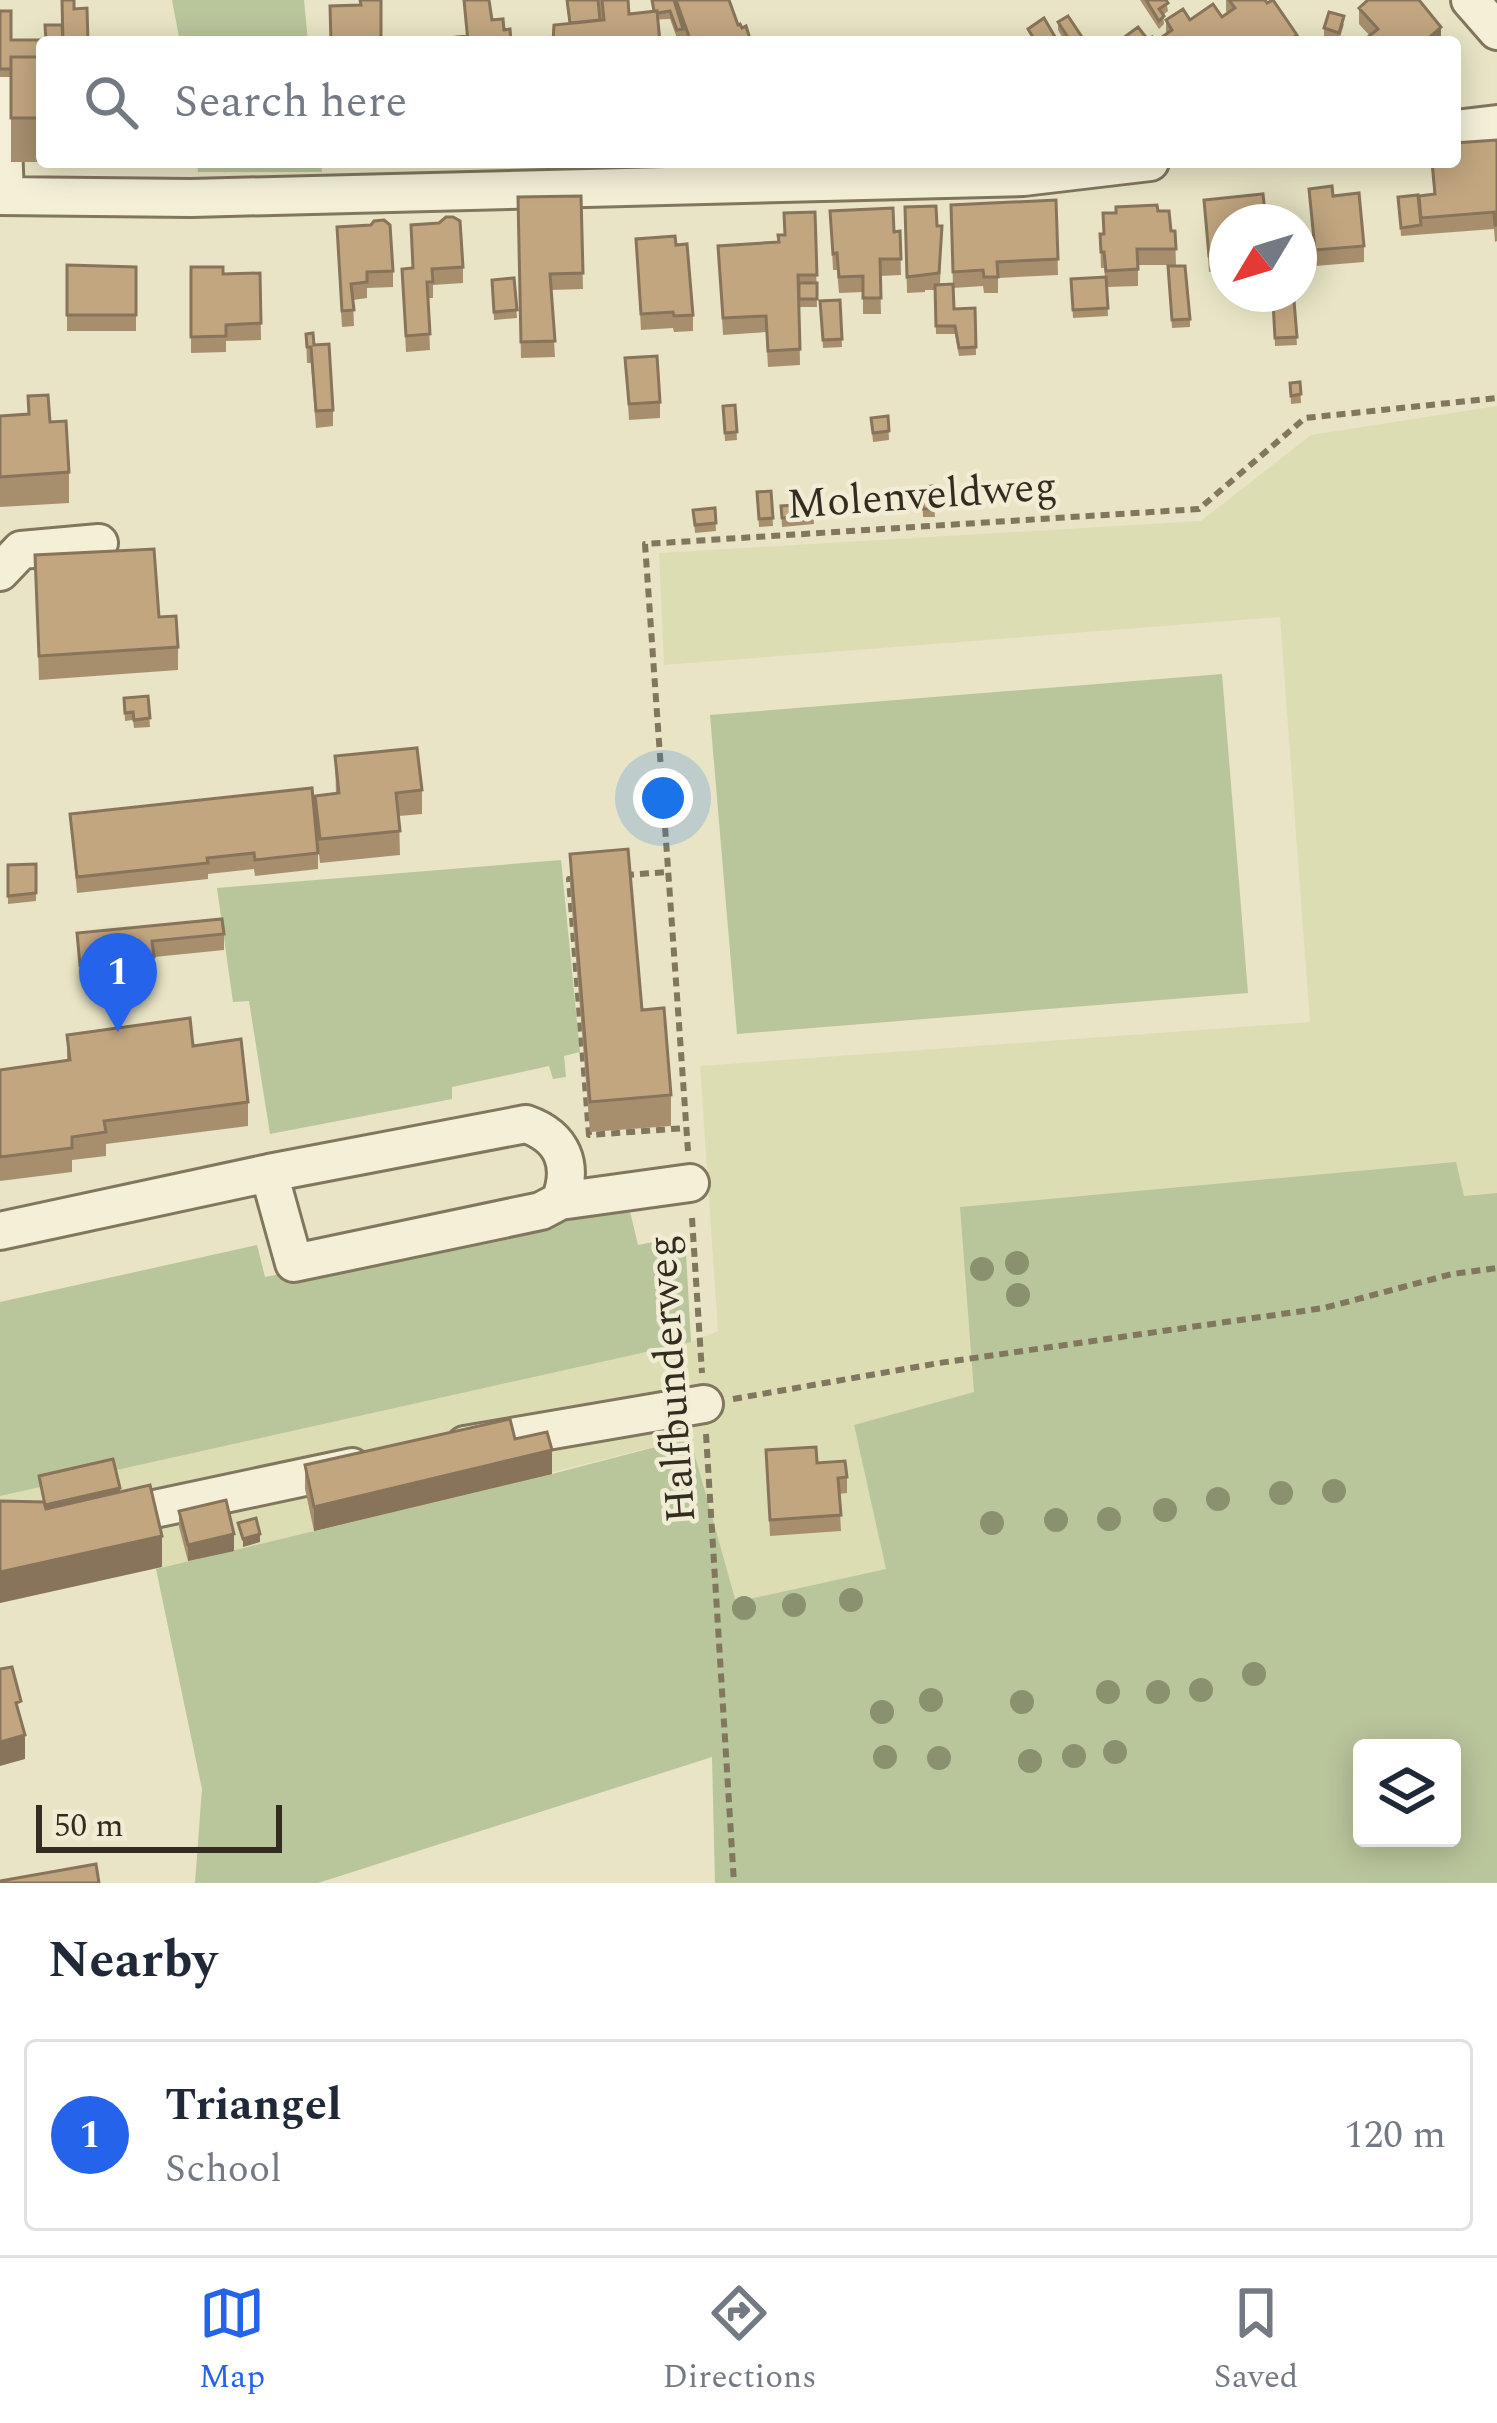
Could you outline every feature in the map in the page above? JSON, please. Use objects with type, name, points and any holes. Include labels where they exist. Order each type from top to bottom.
[{"type":"street","points":[[1470,0],[1497,31]]},
{"type":"street","points":[[36,89],[0,91],[2,196],[191,198],[1023,177],[1099,168]]},
{"type":"street","points":[[1461,128],[1497,124]]},
{"type":"street","points":[[0,572],[21,550],[99,543]]},
{"type":"street","points":[[0,1231],[526,1124],[544,1131],[560,1148],[567,1183],[560,1201]]},
{"type":"street","points":[[269,1173],[294,1262],[541,1211],[560,1201],[690,1183]]},
{"type":"street","points":[[429,1451],[704,1404]]},
{"type":"street","points":[[84,1524],[383,1461]]},
{"type":"path","name":"Molenveldweg","points":[[669,872],[645,544],[1199,508],[1305,418],[1497,398]]},
{"type":"path","points":[[609,876],[669,872]]},
{"type":"path","name":"Halfbunderweg","points":[[669,872],[734,1883]]},
{"type":"path","points":[[589,878],[569,879],[589,1135],[686,1128]]},
{"type":"path","points":[[704,1404],[1324,1308],[1452,1274],[1497,1268]]},
{"type":"green space","points":[[172,0],[304,0],[307,36],[179,36]]},
{"type":"green space","points":[[198,168],[322,168],[322,172],[198,172]]},
{"type":"green space","points":[[1497,406],[1497,1193],[1463,1196],[1455,1162],[974,1392],[854,1426],[887,1569],[736,1602],[690,1438],[234,1551],[0,1603],[0,1496],[691,1342],[718,1331],[700,1066],[1310,1022],[1280,617],[664,665],[659,553],[1201,521],[1311,435]]},
{"type":"green space","points":[[1222,674],[1248,993],[737,1034],[710,715]]},
{"type":"green space","points":[[561,860],[580,1052],[564,1056],[566,1077],[553,1079],[549,1066],[452,1087],[452,1099],[270,1134],[249,1001],[233,1002],[217,888]]},
{"type":"green space","points":[[1456,1162],[1464,1196],[1497,1193],[1497,1883],[715,1883],[712,1757],[318,1883],[195,1883],[202,1789],[156,1569],[690,1438],[736,1602],[886,1569],[854,1425],[974,1392],[960,1207]]},
{"type":"green space","points":[[628,1203],[638,1245],[685,1236],[691,1342],[0,1496],[0,1302],[257,1245],[265,1277]]},
{"type":"building","points":[[62,0],[74,0],[74,9],[87,8],[88,36],[63,36]]},
{"type":"building","points":[[360,0],[381,0],[381,36],[331,36],[330,6],[361,5]]},
{"type":"building","points":[[464,0],[489,0],[492,20],[503,19],[504,30],[510,29],[511,36],[467,36]]},
{"type":"building","points":[[567,0],[598,0],[600,20],[570,23]]},
{"type":"building","points":[[602,0],[628,0],[629,14],[657,11],[659,36],[553,36],[554,25],[604,20]]},
{"type":"building","points":[[652,0],[674,0],[683,29],[677,30],[670,11],[654,11]]},
{"type":"building","points":[[676,0],[729,0],[738,25],[746,26],[749,36],[689,36]]},
{"type":"building","points":[[1146,0],[1168,3],[1159,9],[1164,16],[1159,21]]},
{"type":"building","points":[[1229,0],[1273,0],[1297,35],[1164,36],[1172,30],[1166,20],[1183,9],[1190,20],[1213,4],[1222,17],[1235,8]]},
{"type":"building","points":[[1368,0],[1419,0],[1441,27],[1431,36],[1369,36],[1378,29],[1359,8]]},
{"type":"building","points":[[0,11],[11,11],[11,40],[36,40],[36,57],[11,57],[11,69],[0,69]]},
{"type":"building","points":[[1329,12],[1344,16],[1339,33],[1324,28]]},
{"type":"building","points":[[1068,16],[1081,36],[1067,36],[1058,22]]},
{"type":"building","points":[[1044,18],[1054,36],[1032,36],[1028,29]]},
{"type":"building","points":[[45,25],[62,25],[63,36],[46,36]]},
{"type":"building","points":[[11,57],[36,57],[36,118],[11,118]]},
{"type":"building","points":[[1497,140],[1497,225],[1494,212],[1421,218],[1419,196],[1435,194],[1433,168],[1461,168],[1461,143]]},
{"type":"building","points":[[1332,186],[1333,196],[1359,193],[1364,246],[1317,250],[1317,204],[1310,204],[1309,189]]},
{"type":"building","points":[[1263,194],[1264,204],[1209,204],[1209,256],[1204,200]]},
{"type":"building","points":[[1418,195],[1421,225],[1401,228],[1398,197]]},
{"type":"building","points":[[581,196],[583,273],[550,274],[555,341],[521,342],[518,197]]},
{"type":"building","points":[[1056,200],[1058,259],[997,262],[998,277],[984,277],[983,270],[953,272],[951,205]]},
{"type":"building","points":[[1157,205],[1158,211],[1169,211],[1176,249],[1137,249],[1138,269],[1106,271],[1100,234],[1104,234],[1103,213],[1116,213],[1116,207]]},
{"type":"building","points":[[936,206],[937,226],[942,226],[939,273],[907,277],[905,207]]},
{"type":"building","points":[[893,208],[901,259],[880,259],[881,298],[863,298],[863,276],[839,277],[830,211]]},
{"type":"building","points":[[815,212],[817,275],[798,275],[800,349],[768,351],[766,316],[723,318],[718,246],[779,242],[778,235],[785,235],[784,213]]},
{"type":"building","points":[[446,217],[460,221],[463,267],[432,269],[433,282],[427,282],[430,334],[406,336],[402,269],[413,268],[411,225],[439,223]]},
{"type":"building","points":[[384,220],[390,225],[393,271],[367,272],[367,282],[351,284],[354,310],[342,311],[337,227]]},
{"type":"building","points":[[675,236],[676,245],[687,244],[693,315],[641,314],[636,239]]},
{"type":"building","points":[[67,265],[136,267],[136,315],[67,315]]},
{"type":"building","points":[[1168,266],[1185,266],[1190,319],[1172,320]]},
{"type":"building","points":[[191,267],[223,267],[223,274],[260,273],[261,323],[226,325],[226,336],[191,337]]},
{"type":"building","points":[[1106,277],[1108,308],[1073,310],[1071,279]]},
{"type":"building","points":[[514,278],[517,310],[494,312],[492,280]]},
{"type":"building","points":[[799,283],[817,283],[817,299],[799,299]]},
{"type":"building","points":[[953,284],[954,309],[975,308],[976,347],[959,348],[955,326],[936,326],[935,285]]},
{"type":"building","points":[[840,300],[842,339],[823,340],[820,301]]},
{"type":"building","points":[[1274,312],[1295,312],[1297,337],[1275,338]]},
{"type":"building","points":[[313,333],[314,345],[329,344],[333,410],[316,411],[306,334]]},
{"type":"building","points":[[657,356],[660,402],[629,404],[625,358]]},
{"type":"building","points":[[1300,382],[1301,394],[1291,396],[1290,383]]},
{"type":"building","points":[[48,395],[50,422],[66,421],[69,472],[0,477],[0,416],[29,414],[28,396]]},
{"type":"building","points":[[735,405],[737,432],[725,433],[723,406]]},
{"type":"building","points":[[888,416],[889,431],[873,433],[871,418]]},
{"type":"building","points":[[933,486],[935,509],[923,509],[922,487]]},
{"type":"building","points":[[771,491],[773,518],[759,519],[757,492]]},
{"type":"building","points":[[813,504],[814,516],[782,518],[781,506]]},
{"type":"building","points":[[715,508],[716,523],[695,525],[693,510]]},
{"type":"building","points":[[154,549],[159,617],[176,616],[178,647],[39,656],[35,555]]},
{"type":"building","points":[[148,696],[150,718],[134,720],[133,712],[125,713],[124,698]]},
{"type":"building","points":[[417,748],[422,790],[396,793],[400,831],[320,839],[315,796],[339,793],[335,756]]},
{"type":"building","points":[[312,788],[318,853],[255,860],[254,853],[207,858],[208,863],[77,877],[70,814]]},
{"type":"building","points":[[628,849],[642,1010],[664,1008],[671,1095],[590,1102],[570,854]]},
{"type":"building","points":[[36,864],[36,893],[8,896],[8,865]]},
{"type":"building","points":[[222,919],[224,934],[152,941],[154,957],[80,965],[77,933]]},
{"type":"building","points":[[190,1018],[193,1046],[241,1039],[248,1102],[104,1121],[106,1132],[72,1137],[72,1148],[0,1157],[0,1070],[70,1060],[67,1035]]},
{"type":"building","points":[[510,1419],[515,1439],[547,1432],[552,1450],[314,1507],[305,1465]]},
{"type":"building","points":[[816,1447],[817,1463],[845,1461],[847,1477],[838,1478],[841,1515],[770,1520],[766,1450]]},
{"type":"building","points":[[113,1459],[120,1488],[45,1505],[39,1476]]},
{"type":"building","points":[[150,1485],[162,1536],[0,1572],[0,1501],[44,1502],[46,1509]]},
{"type":"building","points":[[226,1500],[234,1534],[188,1545],[179,1511]]},
{"type":"building","points":[[256,1518],[260,1534],[243,1539],[238,1523]]},
{"type":"building","points":[[12,1667],[25,1735],[0,1742],[0,1669]]},
{"type":"building","points":[[96,1864],[99,1883],[0,1883],[0,1881]]},
{"type":"place","name":"Triangel","points":[[118,1032]]}]
